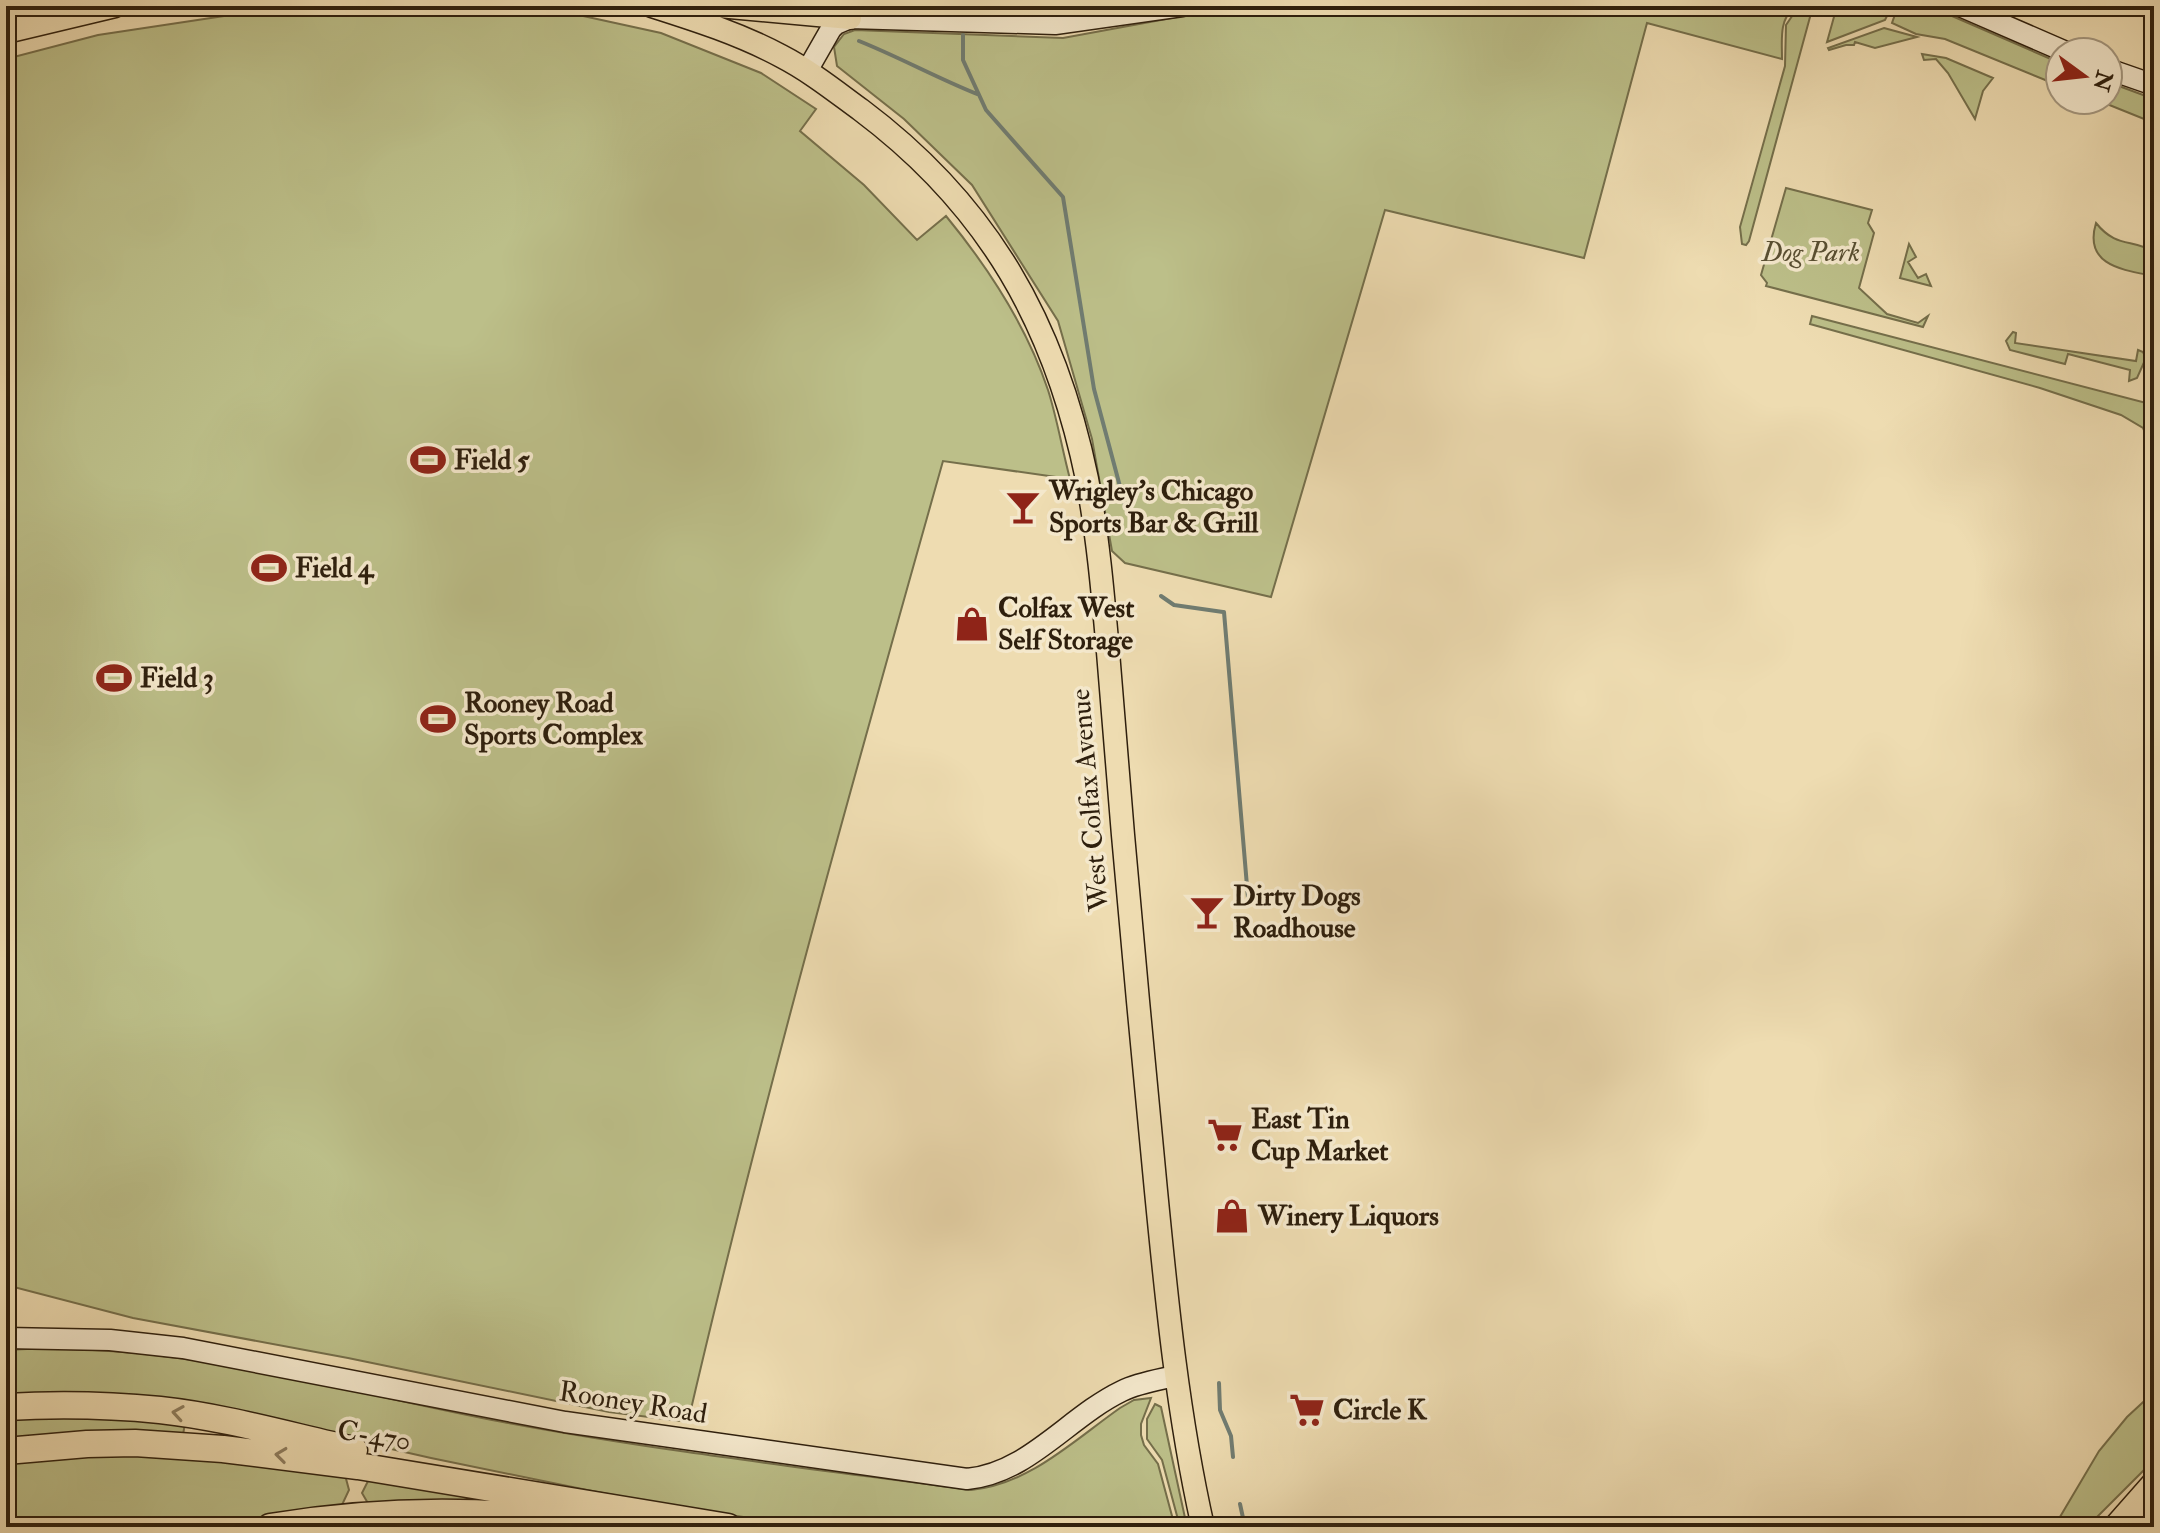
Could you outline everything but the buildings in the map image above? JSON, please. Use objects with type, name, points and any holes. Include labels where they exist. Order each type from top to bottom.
[{"type":"highway","points":[[6,1407],[96,1406],[187,1414],[591,1503]]},
{"type":"highway","name":"C-470","points":[[6,1451],[99,1444],[223,1449],[358,1466],[728,1527]]},
{"type":"highway","points":[[2116,1525],[2154,1485]]},
{"type":"highway","points":[[270,1527],[380,1514],[460,1512],[521,1515],[614,1527]]},
{"type":"main road","points":[[6,15],[17,6]]},
{"type":"main road","points":[[6,32],[115,6]]},
{"type":"main road","name":"West Colfax Avenue","points":[[652,6],[754,43],[807,71],[891,132],[924,161],[971,214],[1008,269],[1032,310],[1054,362],[1075,428],[1101,574],[1143,1081],[1175,1376],[1191,1478],[1203,1527]]},
{"type":"main road","points":[[719,6],[850,18]]},
{"type":"street","points":[[807,71],[831,29],[850,18],[1055,24],[1182,6]]},
{"type":"street","points":[[1960,6],[2044,42]]},
{"type":"street","points":[[2124,75],[2154,85]]},
{"type":"street","name":"Rooney Road","points":[[6,1338],[121,1340],[183,1348],[565,1422],[967,1479],[998,1473],[1018,1463],[1122,1390],[1175,1376]]},
{"type":"green space","name":"Rooney Road Sports Complex","points":[[318,6],[542,7],[661,33],[761,73],[816,109],[800,131],[864,185],[917,240],[946,216],[991,276],[1017,320],[1039,366],[1054,412],[1070,479],[943,461],[778,1060],[688,1422],[609,1412],[348,1358],[133,1318],[6,1285],[6,59],[98,35],[244,13]]},
{"type":"green space","points":[[1237,6],[1794,6],[1784,24],[1782,59],[1647,23],[1584,258],[1385,210],[1271,597],[1125,563],[1112,551],[1092,439],[1058,321],[972,185],[904,119],[837,66],[834,47],[844,34],[855,30],[1063,38]]},
{"type":"green space","points":[[1799,6],[1813,6],[1746,245],[1742,244],[1740,227],[1785,66],[1786,25]]},
{"type":"green space","points":[[1837,6],[1892,6],[1885,20],[1827,42]]},
{"type":"green space","points":[[1898,6],[1929,6],[2044,56],[2044,79],[1945,39],[1916,34],[1892,23]]},
{"type":"green space","points":[[1884,28],[1917,37],[1875,48],[1855,42],[1854,45],[1828,48]]},
{"type":"green space","points":[[1922,54],[1946,58],[1993,78],[1983,91],[1975,119],[1948,73],[1936,59],[1924,60]]},
{"type":"green space","points":[[2124,88],[2154,99],[2154,123],[2124,111]]},
{"type":"green space","name":"Dog Park","points":[[1786,188],[1872,210],[1868,223],[1874,233],[1859,288],[1887,314],[1918,323],[1928,316],[1923,327],[1766,286],[1761,275]]},
{"type":"green space","points":[[2096,223],[2111,237],[2154,252],[2154,276],[2119,268],[2101,257],[2095,249]]},
{"type":"green space","points":[[1909,244],[1916,257],[1908,262],[1918,278],[1926,274],[1931,286],[1900,278]]},
{"type":"green space","points":[[1812,316],[2154,405],[2154,452],[2143,428],[2121,415],[2040,388],[1810,324]]},
{"type":"green space","points":[[2013,332],[2016,333],[2015,343],[2136,361],[2138,350],[2146,358],[2137,378],[2129,381],[2130,370],[2068,354],[2065,364],[2010,350],[2006,341]]},
{"type":"green space","points":[[69,1349],[194,1360],[503,1422],[620,1442],[971,1490],[992,1486],[1032,1470],[1120,1408],[1134,1400],[1151,1398],[1141,1424],[1141,1435],[1144,1445],[1158,1464],[1175,1527],[812,1527],[682,1508],[431,1458],[263,1420],[6,1399],[6,1350]]},
{"type":"green space","points":[[2154,1392],[2154,1460],[2087,1527],[2054,1527],[2099,1451],[2127,1417]]},
{"type":"green space","points":[[1155,1404],[1161,1407],[1187,1527],[1180,1527],[1162,1460],[1147,1439],[1147,1419]]},
{"type":"green space","points":[[51,1414],[185,1423],[183,1435],[6,1440],[6,1416]]},
{"type":"green space","points":[[147,1452],[345,1475],[349,1490],[341,1507],[222,1527],[6,1527],[6,1459]]},
{"type":"green space","points":[[369,1479],[573,1509],[369,1505],[362,1493]]},
{"type":"waterway","points":[[963,35],[963,60],[986,110],[1063,197],[1094,389],[1126,509]]},
{"type":"waterway","points":[[859,41],[977,94]]},
{"type":"waterway","points":[[1161,596],[1174,605],[1223,612]]},
{"type":"waterway","points":[[1224,612],[1248,898]]},
{"type":"waterway","points":[[1219,1383],[1220,1410],[1231,1436],[1233,1457]]},
{"type":"waterway","points":[[1240,1504],[1245,1527]]},
{"type":"place","name":"Field 5","points":[[428,460]]},
{"type":"place","name":"Wrigley's Chicago Sports Bar & Grill","points":[[1023,507]]},
{"type":"place","name":"Field 4","points":[[269,568]]},
{"type":"place","name":"Colfax West Self Storage","points":[[972,624]]},
{"type":"place","name":"Field 3","points":[[114,678]]},
{"type":"place","name":"Rooney Road Sports Complex","points":[[438,719]]},
{"type":"place","name":"Dirty Dogs Roadhouse","points":[[1207,912]]},
{"type":"place","name":"East Tin Cup Market","points":[[1225,1135]]},
{"type":"place","name":"Winery Liquors","points":[[1232,1216]]},
{"type":"place","name":"Circle K","points":[[1307,1410]]}]
